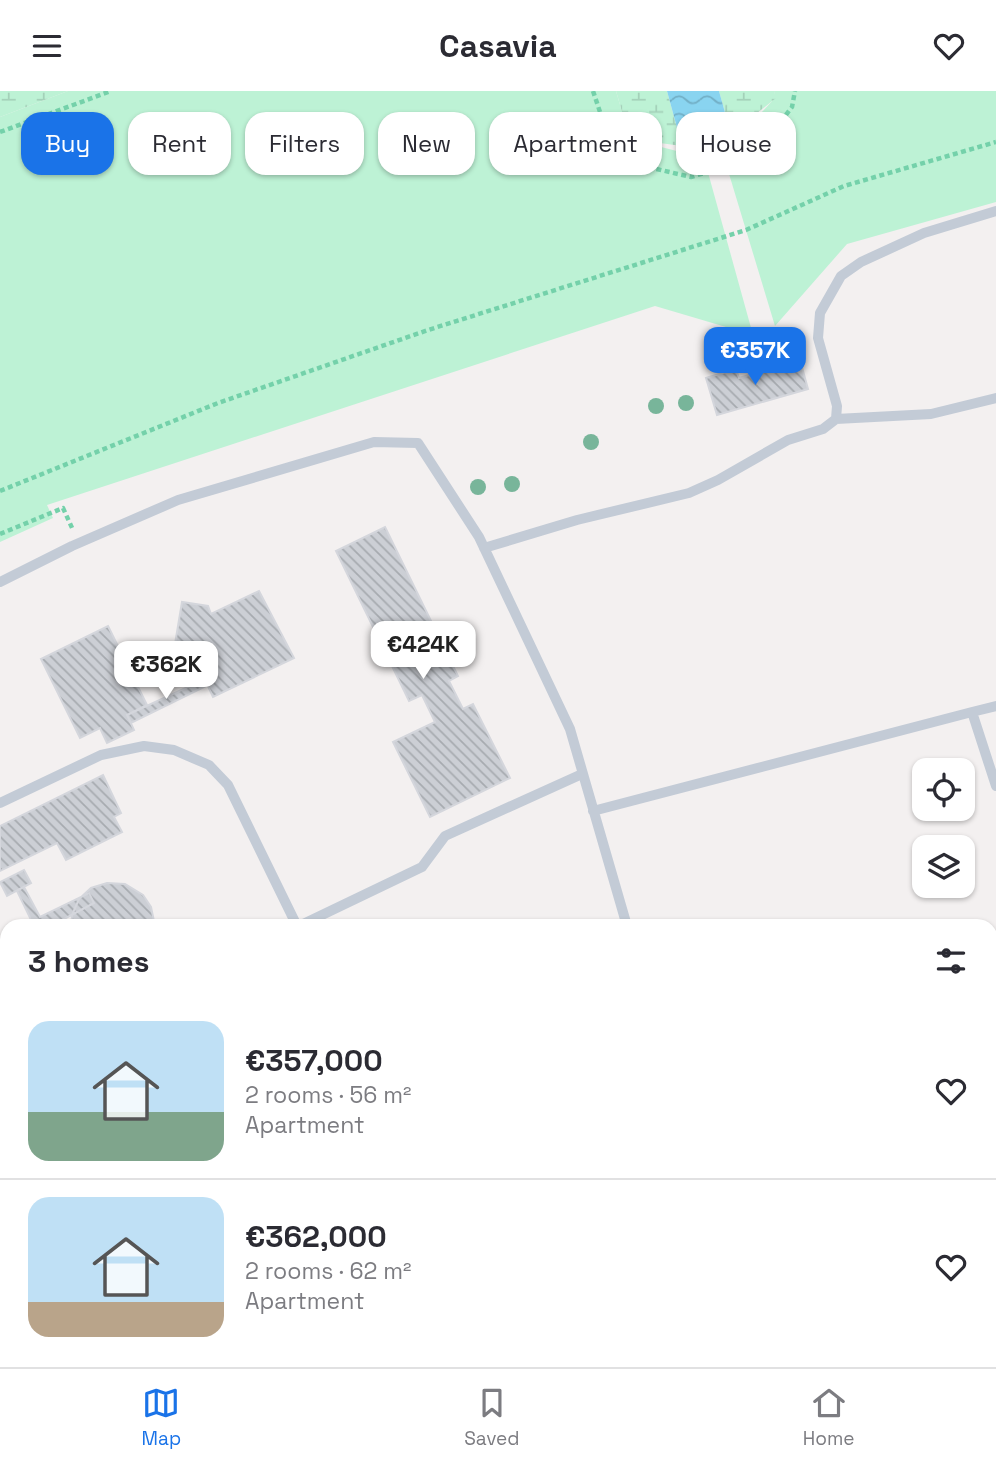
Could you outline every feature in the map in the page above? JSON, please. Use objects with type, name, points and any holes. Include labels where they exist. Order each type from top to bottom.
[{"type":"lane","points":[[836,419],[837,406],[818,338],[820,313],[841,276],[862,262],[924,233],[996,211]]},
{"type":"lane","points":[[484,548],[577,520],[689,493],[788,440],[823,429],[836,419],[931,414],[996,398]]},
{"type":"lane","points":[[0,582],[178,500],[374,442],[418,443],[484,548],[570,729],[624,919]]},
{"type":"lane","points":[[593,811],[996,706]]},
{"type":"lane","points":[[972,712],[996,786]]},
{"type":"lane","points":[[0,803],[101,755],[144,746],[174,750],[209,765],[228,785],[295,919]]},
{"type":"lane","points":[[313,919],[422,867],[445,836],[582,774]]},
{"type":"path","points":[[0,132],[111,91]]},
{"type":"path","points":[[593,91],[613,151],[652,169],[691,177],[743,161],[776,128],[792,107],[795,91]]},
{"type":"path","points":[[0,491],[218,403],[428,330],[746,230],[844,186],[996,142]]},
{"type":"path","points":[[0,534],[63,508],[80,543]]},
{"type":"green space","points":[[0,91],[68,91],[0,117]]},
{"type":"green space","points":[[68,91],[616,91],[622,112],[489,112],[489,175],[662,175],[662,147],[676,151],[676,175],[709,175],[753,335],[655,306],[47,505],[53,518],[0,542],[0,117]]},
{"type":"green space","points":[[616,91],[667,91],[676,124],[676,145],[662,143],[662,112],[622,112]]},
{"type":"green space","points":[[719,91],[774,91],[776,98],[758,112],[725,112]]},
{"type":"green space","points":[[774,91],[996,91],[996,202],[847,244],[775,326],[729,175],[796,175],[796,112],[762,112],[775,98]]},
{"type":"water","points":[[667,91],[719,91],[725,112],[676,112],[676,124]]},
{"type":"building","points":[[800,360],[808,389],[717,415],[706,378],[736,369],[739,378]]},
{"type":"building","points":[[385,527],[458,676],[449,681],[463,709],[473,704],[510,778],[430,817],[393,742],[435,722],[422,695],[409,701],[336,551]]},
{"type":"building","points":[[259,591],[294,658],[213,697],[193,654],[174,650],[182,602],[208,606],[211,614]]},
{"type":"building","points":[[108,626],[147,705],[127,715],[134,730],[107,743],[100,728],[80,738],[41,659]]},
{"type":"building","points":[[205,679],[208,685],[131,723],[127,715]]},
{"type":"building","points":[[103,775],[121,813],[114,817],[122,832],[66,860],[57,843],[0,871],[0,826]]},
{"type":"building","points":[[24,870],[31,883],[7,896],[0,882]]},
{"type":"building","points":[[107,883],[125,884],[143,895],[151,907],[154,919],[72,919],[79,899],[91,888]]},
{"type":"building","points":[[24,887],[40,917],[89,893],[94,903],[64,919],[31,919],[17,891]]}]
